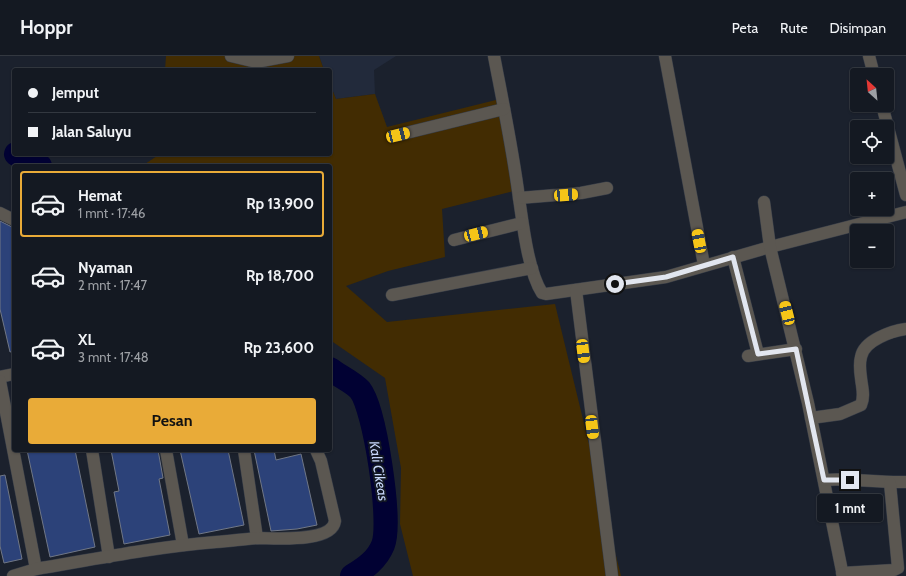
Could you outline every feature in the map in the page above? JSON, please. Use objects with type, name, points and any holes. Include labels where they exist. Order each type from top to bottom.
[{"type":"street","points":[[231,56],[256,62],[288,56]]},
{"type":"street","points":[[494,56],[522,223],[532,268],[542,293],[576,290],[666,277],[733,257],[906,212]]},
{"type":"street","points":[[665,56],[704,265]]},
{"type":"street","points":[[869,56],[872,68]]},
{"type":"street","points":[[398,135],[504,109]]},
{"type":"street","points":[[884,112],[906,195]]},
{"type":"street","points":[[519,198],[581,194],[607,188]]},
{"type":"street","points":[[764,202],[770,247],[796,349],[842,574],[894,570],[898,568],[890,483]]},
{"type":"street","points":[[0,213],[12,219]]},
{"type":"street","points":[[454,240],[522,223]]},
{"type":"street","points":[[733,257],[753,355],[796,349]]},
{"type":"street","points":[[392,295],[532,268]]},
{"type":"street","points":[[576,290],[612,576]]},
{"type":"street","points":[[811,418],[840,414],[861,405],[864,398],[860,364],[861,355],[867,347],[885,334],[906,329]]},
{"type":"street","points":[[0,377],[12,374]]},
{"type":"street","points":[[0,381],[12,444]]},
{"type":"street","points":[[14,452],[36,569]]},
{"type":"street","points":[[92,452],[109,557]]},
{"type":"street","points":[[166,452],[183,545]]},
{"type":"street","points":[[244,452],[257,538]]},
{"type":"street","points":[[13,576],[36,569],[183,545],[257,538],[285,540],[315,536],[330,531],[334,527],[335,521],[321,461],[317,452]]},
{"type":"street","points":[[824,480],[890,483],[906,482]]},
{"type":"shaded area","points":[[166,56],[319,56],[323,68],[165,68]]},
{"type":"shaded area","points":[[319,56],[396,56],[374,70],[375,94],[336,99],[332,89],[332,68],[323,68]]},
{"type":"shaded area","points":[[332,89],[336,99],[375,94],[387,127],[500,99],[514,191],[442,209],[445,257],[388,271],[346,286],[387,322],[555,304],[621,576],[413,576],[400,524],[401,468],[385,378],[332,341],[332,164],[145,164],[157,156],[332,156]]},
{"type":"building","points":[[0,221],[12,227],[12,352],[10,352],[0,309]]},
{"type":"building","points":[[27,452],[75,452],[95,547],[50,557]]},
{"type":"building","points":[[111,452],[158,452],[163,478],[159,479],[170,535],[124,544],[114,492],[119,491]]},
{"type":"building","points":[[180,452],[228,452],[244,525],[199,534]]},
{"type":"building","points":[[254,452],[274,452],[276,460],[301,454],[317,525],[297,529],[271,531]]},
{"type":"building","points":[[5,475],[22,559],[4,563],[0,546],[0,476]]},
{"type":"waterway","name":"Kali Cikeas","points":[[20,156],[36,164]]},
{"type":"waterway","name":"Kali Cikeas","points":[[332,370],[357,387],[366,401],[376,441],[384,491],[385,533],[383,545],[374,559],[366,567],[352,576]]},
{"type":"route","points":[[615,284],[666,277],[733,257],[758,354],[796,349],[824,480],[850,480]]}]
